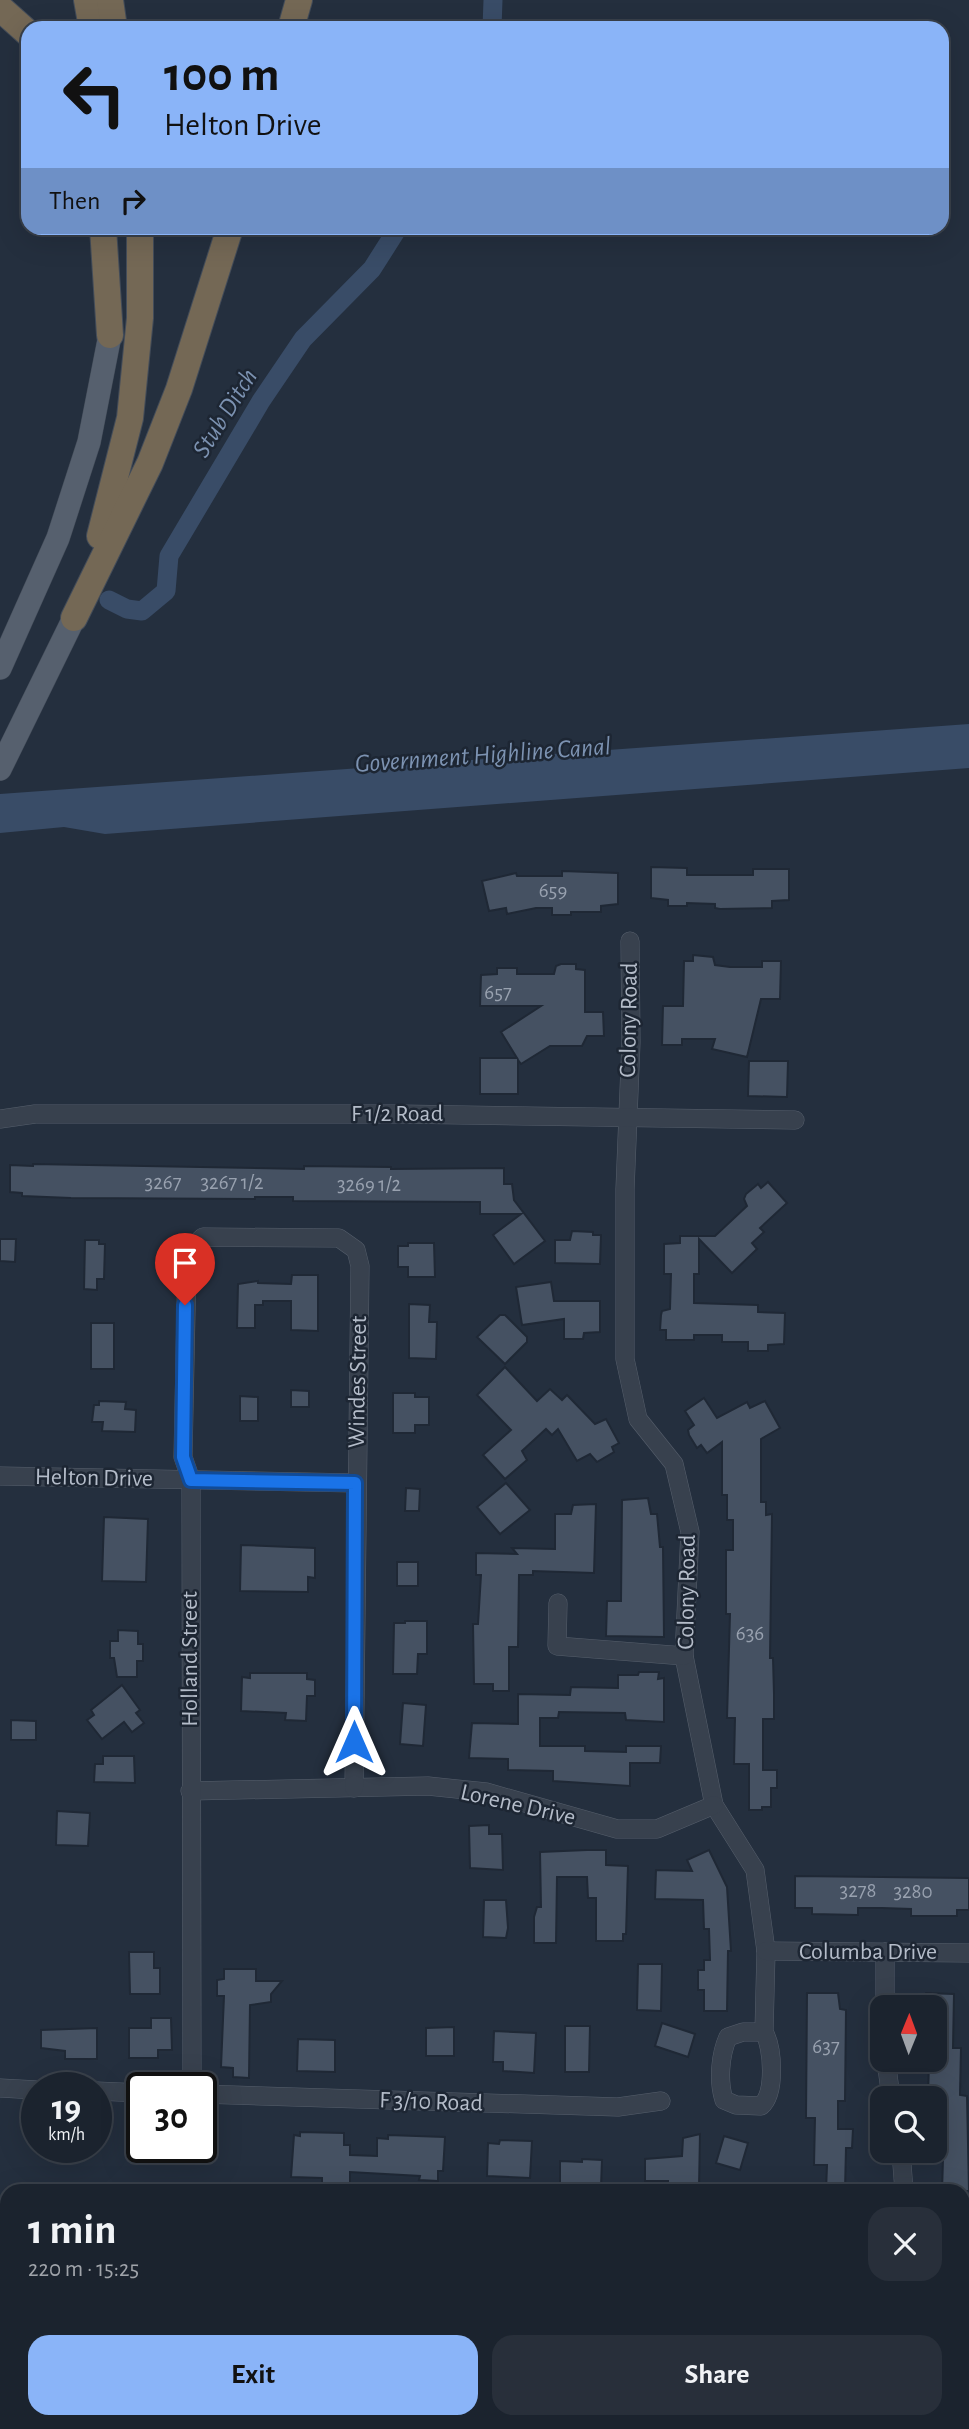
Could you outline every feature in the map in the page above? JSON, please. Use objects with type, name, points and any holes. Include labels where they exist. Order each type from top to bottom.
[{"type":"highway","points":[[87,0],[91,21]]},
{"type":"highway","points":[[110,0],[113,21]]},
{"type":"highway","points":[[292,21],[299,0]]},
{"type":"highway","points":[[0,8],[21,27]]},
{"type":"highway","points":[[103,235],[110,335]]},
{"type":"highway","points":[[110,335],[116,235]]},
{"type":"highway","points":[[74,618],[109,510],[130,418],[140,318],[140,235]]},
{"type":"highway","points":[[74,618],[150,463],[179,389],[228,235]]},
{"type":"main road","points":[[0,668],[58,538],[89,442],[110,335]]},
{"type":"main road","points":[[0,769],[74,618]]},
{"type":"street","name":"Colony Road","points":[[630,941],[631,1042],[627,1117],[625,1359],[638,1419],[674,1464],[690,1532],[684,1657],[714,1805],[755,1870],[766,1951],[764,2032]]},
{"type":"street","name":"F 1/2 Road","points":[[0,1119],[35,1114],[399,1114],[795,1120]]},
{"type":"street","name":"Holland Street","points":[[192,2072],[191,1480],[183,1457],[187,1261],[191,1248],[203,1237],[339,1238]]},
{"type":"street","name":"Windes Street","points":[[339,1238],[356,1250],[360,1266],[355,1483],[354,1788]]},
{"type":"street","name":"Helton Drive","points":[[0,1476],[355,1483]]},
{"type":"street","points":[[558,1603],[557,1646],[684,1657]]},
{"type":"street","name":"Lorene Drive","points":[[190,1791],[428,1786],[486,1792],[617,1829],[657,1829],[714,1805]]},
{"type":"street","name":"Columba Drive","points":[[766,1951],[969,1953]]},
{"type":"street","points":[[885,1952],[885,1995]]},
{"type":"street","points":[[0,2088],[21,2089]]},
{"type":"street","name":"F 3/10 Road","points":[[217,2094],[618,2107],[661,2101]]},
{"type":"street","points":[[902,2163],[903,2184]]},
{"type":"water","points":[[969,724],[969,768],[105,834],[64,827],[0,833],[0,794]]},
{"type":"building","points":[[651,867],[687,868],[687,875],[753,875],[753,869],[789,869],[789,900],[772,901],[772,908],[720,909],[715,908],[715,904],[687,903],[687,906],[668,906],[668,900],[651,898]]},
{"type":"building","points":[[562,871],[618,873],[618,904],[601,906],[601,912],[571,912],[571,915],[552,915],[552,908],[536,908],[507,914],[506,908],[489,911],[482,881],[516,873],[517,876],[562,876]]},
{"type":"building","points":[[693,955],[713,957],[715,965],[730,967],[762,967],[762,961],[781,961],[780,999],[761,999],[747,1057],[712,1049],[715,1039],[682,1039],[682,1045],[662,1045],[663,1006],[683,1006],[684,961],[693,961]]},
{"type":"building","points":[[576,964],[576,969],[585,970],[585,1012],[603,1012],[604,1036],[587,1036],[582,1046],[550,1046],[521,1064],[518,1060],[518,1094],[480,1094],[480,1058],[517,1058],[501,1032],[541,1006],[480,1006],[481,975],[497,974],[497,968],[517,968],[517,974],[554,974],[556,966]]},
{"type":"building","points":[[749,1061],[788,1061],[787,1097],[748,1096]]},
{"type":"building","points":[[10,1165],[304,1169],[304,1166],[391,1169],[504,1168],[504,1184],[512,1184],[514,1200],[545,1241],[514,1264],[493,1235],[521,1214],[480,1214],[480,1202],[293,1201],[293,1197],[71,1198],[22,1196],[22,1193],[10,1192]]},
{"type":"building","points":[[768,1182],[787,1203],[760,1228],[764,1232],[752,1243],[757,1249],[732,1273],[699,1239],[699,1274],[694,1274],[694,1303],[758,1305],[758,1312],[785,1313],[784,1344],[768,1345],[768,1351],[748,1351],[748,1342],[722,1342],[722,1335],[694,1335],[694,1340],[666,1340],[666,1330],[660,1330],[661,1315],[662,1311],[670,1309],[671,1274],[664,1274],[664,1244],[680,1243],[680,1236],[715,1236],[747,1206],[744,1199],[746,1194],[758,1184],[761,1188]]},
{"type":"building","points":[[572,1231],[601,1235],[600,1264],[555,1263],[555,1240],[570,1240]]},
{"type":"building","points":[[0,1239],[16,1239],[15,1262],[0,1261]]},
{"type":"building","points":[[85,1240],[99,1240],[99,1244],[105,1244],[104,1279],[97,1279],[97,1290],[84,1289]]},
{"type":"building","points":[[408,1243],[434,1243],[435,1277],[408,1277],[408,1267],[398,1267],[398,1246],[408,1246]]},
{"type":"building","points":[[292,1275],[318,1275],[318,1331],[291,1330],[291,1301],[263,1301],[263,1305],[255,1305],[255,1328],[237,1328],[238,1284],[258,1281],[291,1284]]},
{"type":"building","points":[[551,1282],[554,1301],[600,1301],[600,1332],[584,1333],[583,1339],[564,1339],[564,1319],[522,1325],[516,1287]]},
{"type":"building","points":[[409,1304],[430,1305],[429,1322],[437,1322],[436,1359],[409,1358]]},
{"type":"building","points":[[500,1315],[505,1315],[527,1337],[527,1342],[505,1364],[477,1337]]},
{"type":"building","points":[[91,1323],[114,1323],[114,1369],[91,1369]]},
{"type":"building","points":[[505,1367],[537,1401],[550,1389],[562,1400],[567,1395],[595,1424],[606,1419],[619,1443],[612,1447],[614,1452],[597,1462],[590,1454],[577,1461],[558,1429],[552,1435],[546,1429],[522,1451],[527,1460],[505,1479],[483,1455],[511,1430],[477,1395]]},
{"type":"building","points":[[291,1390],[309,1391],[309,1407],[291,1407]]},
{"type":"building","points":[[393,1393],[415,1393],[415,1397],[429,1397],[429,1425],[415,1425],[415,1433],[393,1433]]},
{"type":"building","points":[[240,1396],[258,1397],[258,1421],[240,1421]]},
{"type":"building","points":[[704,1398],[717,1418],[747,1402],[750,1408],[765,1401],[780,1428],[761,1439],[761,1502],[766,1502],[766,1515],[772,1514],[770,1658],[773,1658],[774,1694],[774,1719],[763,1719],[763,1770],[777,1770],[777,1788],[771,1788],[771,1807],[762,1807],[762,1810],[749,1810],[749,1764],[734,1764],[735,1718],[727,1718],[730,1614],[726,1614],[726,1550],[733,1550],[733,1520],[727,1520],[727,1495],[722,1495],[722,1442],[707,1453],[701,1445],[697,1448],[689,1435],[688,1430],[694,1425],[685,1411]]},
{"type":"building","points":[[99,1401],[126,1402],[125,1409],[136,1410],[135,1432],[102,1431],[103,1422],[92,1422],[94,1405],[99,1405]]},
{"type":"building","points":[[506,1483],[530,1510],[500,1534],[477,1507]]},
{"type":"building","points":[[406,1488],[420,1489],[419,1511],[405,1511]]},
{"type":"building","points":[[648,1498],[651,1514],[657,1514],[660,1547],[663,1547],[664,1637],[606,1636],[607,1601],[621,1601],[622,1500]]},
{"type":"building","points":[[596,1504],[594,1573],[533,1571],[533,1575],[519,1575],[518,1647],[509,1647],[509,1691],[493,1691],[493,1684],[474,1684],[473,1624],[478,1624],[481,1575],[476,1575],[476,1553],[517,1554],[512,1548],[555,1549],[555,1514],[571,1514],[573,1505]]},
{"type":"building","points":[[104,1517],[148,1519],[146,1582],[102,1581]]},
{"type":"building","points":[[241,1545],[315,1548],[315,1578],[308,1577],[308,1592],[240,1591]]},
{"type":"building","points":[[397,1562],[418,1562],[418,1586],[397,1586]]},
{"type":"building","points":[[427,1621],[427,1654],[418,1654],[417,1674],[393,1674],[394,1623]]},
{"type":"building","points":[[118,1630],[138,1631],[138,1644],[143,1644],[143,1661],[137,1661],[137,1677],[117,1677],[114,1658],[110,1658],[110,1641],[118,1641]]},
{"type":"building","points":[[639,1672],[659,1672],[658,1679],[664,1678],[664,1722],[626,1720],[625,1713],[559,1712],[558,1718],[540,1718],[540,1746],[585,1746],[585,1751],[626,1752],[626,1746],[661,1746],[660,1763],[630,1763],[630,1786],[553,1781],[553,1771],[508,1770],[508,1759],[469,1758],[472,1723],[518,1724],[518,1694],[570,1695],[571,1687],[618,1688],[618,1675],[638,1675]]},
{"type":"building","points":[[250,1673],[307,1673],[307,1679],[315,1680],[315,1696],[307,1696],[306,1721],[285,1720],[286,1713],[241,1711],[242,1677],[250,1678]]},
{"type":"building","points":[[122,1685],[140,1710],[136,1713],[144,1723],[132,1732],[124,1722],[102,1739],[87,1720],[94,1715],[91,1710]]},
{"type":"building","points":[[403,1703],[426,1705],[423,1746],[400,1744]]},
{"type":"building","points":[[11,1720],[36,1721],[36,1740],[11,1740]]},
{"type":"building","points":[[103,1756],[134,1756],[135,1783],[94,1782],[95,1764],[103,1764]]},
{"type":"building","points":[[57,1811],[90,1813],[88,1846],[56,1845]]},
{"type":"building","points":[[489,1825],[489,1834],[502,1834],[503,1870],[470,1868],[469,1826]]},
{"type":"building","points":[[606,1850],[606,1865],[628,1866],[626,1934],[623,1934],[623,1941],[596,1941],[596,1898],[588,1898],[587,1877],[557,1877],[556,1943],[534,1943],[534,1917],[537,1907],[541,1907],[540,1852]]},
{"type":"building","points":[[709,1850],[727,1887],[731,1951],[728,1951],[727,2011],[704,2011],[704,1990],[698,1990],[698,1970],[704,1970],[704,1960],[710,1960],[709,1929],[704,1929],[703,1900],[655,1899],[656,1870],[692,1871],[687,1860]]},
{"type":"building","points":[[795,1876],[969,1878],[969,1910],[957,1910],[957,1916],[911,1916],[911,1909],[882,1908],[858,1908],[858,1915],[812,1914],[812,1908],[795,1908]]},
{"type":"building","points":[[484,1900],[506,1900],[506,1938],[483,1937]]},
{"type":"building","points":[[129,1952],[154,1952],[154,1968],[160,1968],[160,1994],[130,1994]]},
{"type":"building","points":[[638,1964],[662,1964],[661,2011],[637,2010]]},
{"type":"building","points":[[224,1969],[256,1969],[256,1981],[282,1981],[271,1994],[271,2002],[250,2005],[249,2078],[233,2077],[233,2068],[221,2067],[224,1996],[217,1996],[217,1980],[224,1979]]},
{"type":"building","points":[[807,1993],[838,1993],[840,2009],[846,2010],[845,2101],[838,2101],[838,2129],[853,2129],[852,2148],[846,2148],[845,2184],[826,2184],[827,2165],[814,2165],[815,2118],[806,2118]]},
{"type":"building","points":[[926,1993],[954,1994],[953,2048],[961,2048],[960,2095],[967,2096],[969,2184],[942,2184],[943,2163],[947,2163],[947,2086],[928,2086],[929,2072],[947,2072],[947,1995]]},
{"type":"building","points":[[151,2018],[171,2018],[172,2050],[158,2050],[158,2058],[129,2058],[129,2028],[151,2028]]},
{"type":"building","points":[[662,2023],[695,2034],[688,2057],[655,2046]]},
{"type":"building","points":[[565,2026],[590,2026],[589,2072],[565,2072]]},
{"type":"building","points":[[454,2027],[454,2056],[426,2056],[426,2028]]},
{"type":"building","points":[[97,2028],[97,2059],[65,2059],[65,2051],[41,2048],[41,2030]]},
{"type":"building","points":[[494,2031],[536,2033],[534,2073],[503,2071],[503,2062],[493,2062]]},
{"type":"building","points":[[298,2039],[335,2040],[335,2072],[297,2071]]},
{"type":"building","points":[[300,2132],[344,2133],[344,2145],[350,2145],[350,2155],[377,2156],[377,2138],[388,2139],[388,2135],[445,2137],[443,2171],[438,2171],[438,2181],[419,2180],[420,2176],[350,2172],[350,2184],[322,2184],[322,2178],[291,2177],[294,2135],[300,2136]]},
{"type":"building","points":[[700,2134],[699,2184],[645,2181],[645,2159],[682,2156],[683,2138]]},
{"type":"building","points":[[724,2136],[748,2143],[740,2170],[716,2163]]},
{"type":"building","points":[[500,2140],[532,2141],[530,2178],[487,2176],[488,2143],[499,2144]]},
{"type":"building","points":[[582,2159],[602,2160],[601,2184],[560,2184],[560,2161],[582,2162]]},
{"type":"waterway","name":"Stub Ditch","points":[[492,21],[493,0]]},
{"type":"waterway","name":"Stub Ditch","points":[[109,600],[127,609],[142,611],[166,591],[169,556],[261,401],[303,339],[372,269],[394,235]]},
{"type":"route","points":[[185,1305],[183,1457],[191,1480],[355,1483],[354,1742]]},
{"type":"water label","name":"Government Highline Canal","points":[[483,755]]}]
